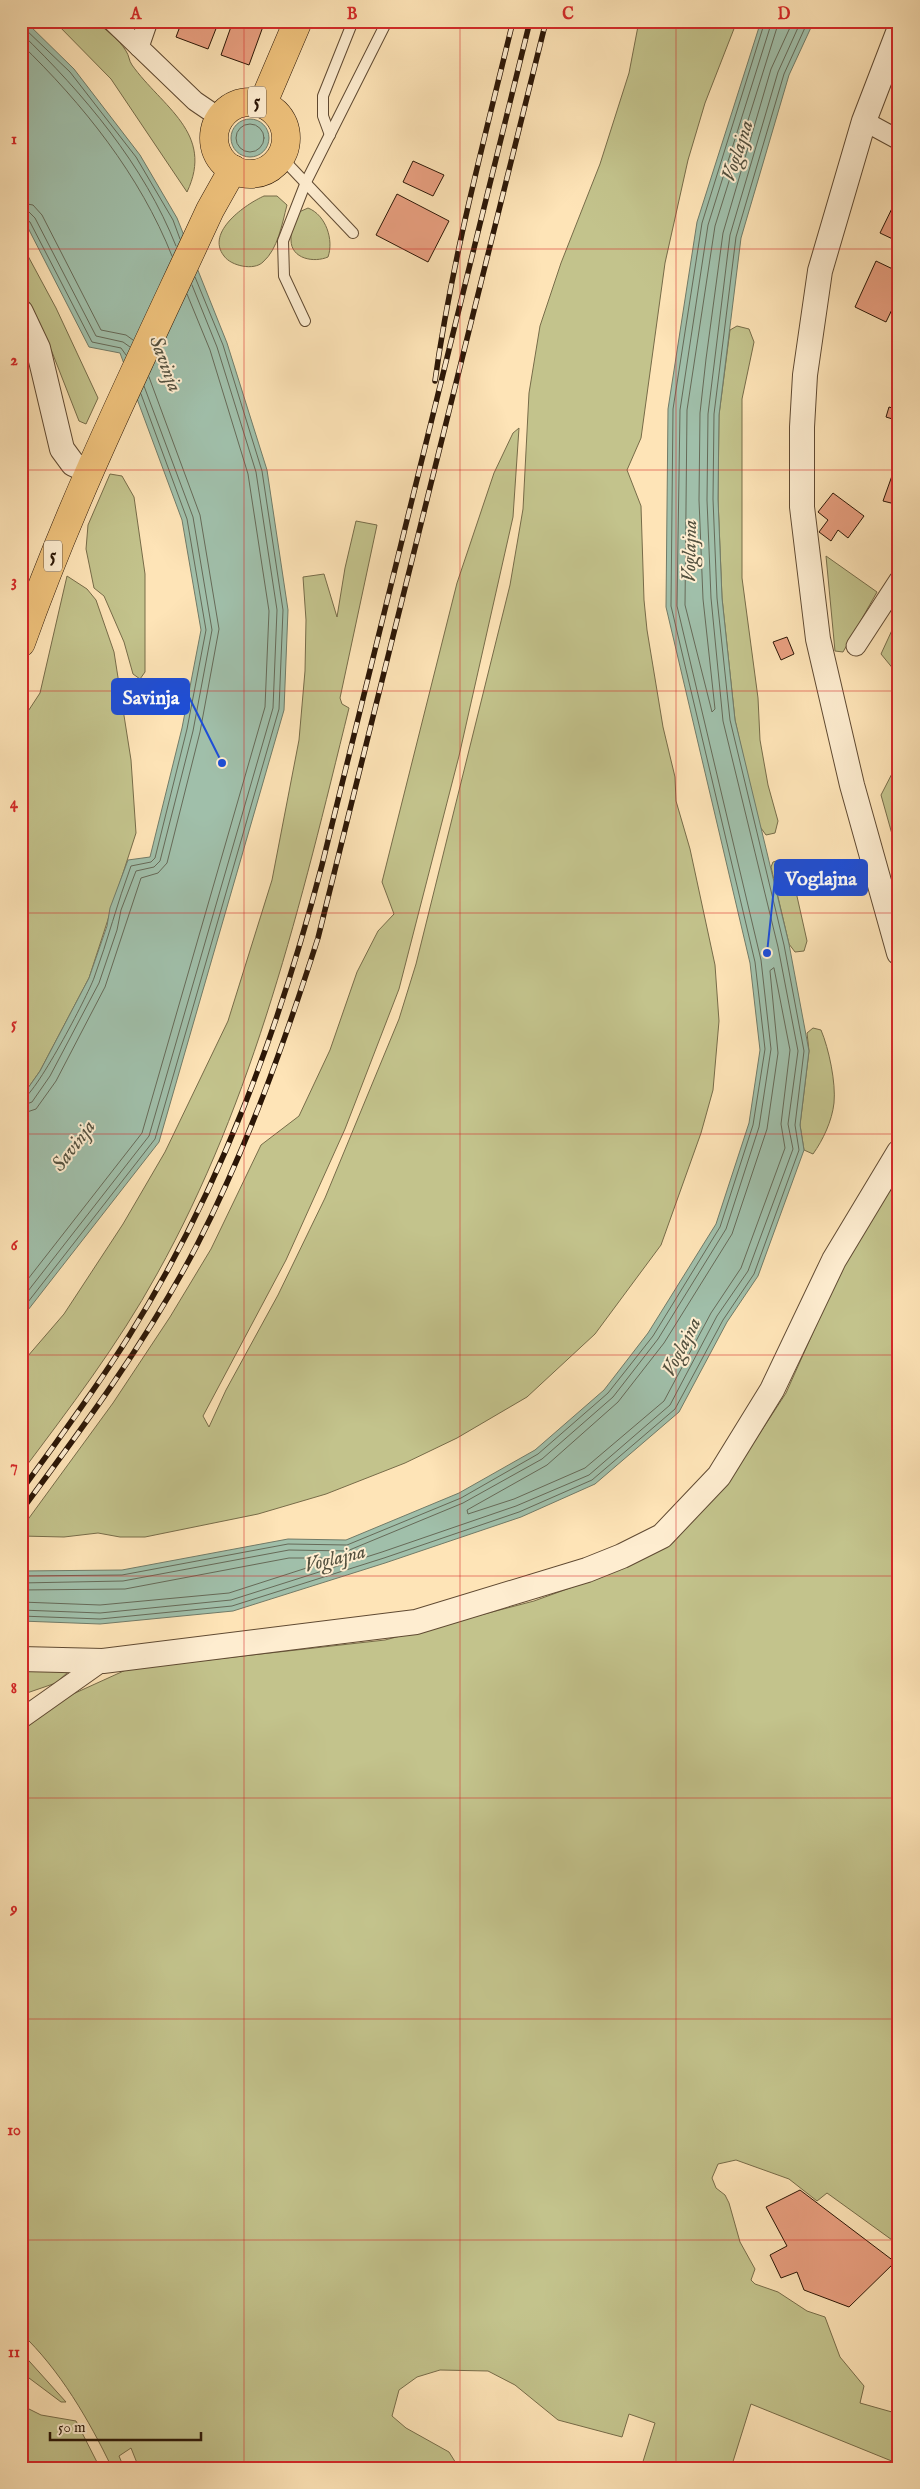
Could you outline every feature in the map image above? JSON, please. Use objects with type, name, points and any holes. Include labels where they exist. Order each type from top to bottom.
[{"type":"main road","name":"5","points":[[263,103],[298,21]]},
{"type":"main road","name":"5","points":[[220,118],[234,105],[243,102],[263,103],[280,116],[285,126],[285,147],[281,156]]},
{"type":"main road","points":[[220,118],[215,129],[214,140],[217,152],[223,162],[233,169],[243,173],[265,171],[281,156]]},
{"type":"main road","name":"5","points":[[21,643],[47,570],[88,471],[210,210],[233,169]]},
{"type":"street","points":[[112,21],[195,101],[220,118]]},
{"type":"street","points":[[139,47],[148,21]]},
{"type":"street","points":[[899,30],[864,121],[820,271],[805,376],[802,427],[802,507],[818,639],[852,785],[899,953]]},
{"type":"street","points":[[864,121],[899,140]]},
{"type":"street","points":[[21,312],[38,348],[62,449],[73,464],[88,471]]},
{"type":"street","points":[[856,646],[899,580]]},
{"type":"street","points":[[21,1659],[102,1662],[416,1622],[587,1570],[622,1556],[662,1536],[719,1476],[772,1390],[834,1260],[899,1152]]},
{"type":"street","points":[[21,1719],[102,1662]]},
{"type":"lane","points":[[330,135],[323,116],[323,96],[353,21]]},
{"type":"lane","points":[[305,321],[284,276],[283,241],[306,182],[387,21]]},
{"type":"lane","points":[[281,156],[353,233]]},
{"type":"green space","points":[[54,21],[96,21],[123,47],[132,65],[170,108],[190,137],[194,153],[194,171],[187,192],[111,79]]},
{"type":"green space","points":[[639,21],[737,21],[705,103],[688,160],[665,263],[641,438],[627,470],[641,506],[644,600],[647,630],[663,727],[675,777],[676,801],[690,849],[715,965],[719,1021],[713,1090],[701,1133],[661,1245],[595,1334],[527,1397],[457,1438],[405,1463],[326,1494],[258,1514],[145,1537],[120,1537],[98,1533],[64,1537],[21,1536],[21,1529],[113,1403],[170,1317],[211,1249],[261,1145],[299,1116],[330,1050],[357,972],[378,931],[394,914],[382,882],[457,583],[494,473],[513,433],[519,428],[513,517],[459,756],[399,989],[345,1129],[286,1260],[203,1416],[209,1427],[226,1390],[278,1295],[325,1198],[399,1019],[416,964],[510,585],[523,509],[529,393],[540,326],[561,263],[600,164],[629,73]]},
{"type":"green space","points":[[264,196],[277,196],[287,205],[276,243],[268,257],[259,265],[249,267],[237,265],[224,256],[220,247],[220,238],[230,220],[238,212]]},
{"type":"green space","points":[[308,208],[320,216],[327,229],[330,243],[328,257],[316,260],[304,258],[295,252],[292,246],[291,233],[299,212]]},
{"type":"green space","points":[[21,243],[56,308],[98,398],[86,424],[79,421],[52,352],[21,287]]},
{"type":"green space","points":[[737,326],[749,329],[754,342],[742,399],[742,578],[758,698],[760,740],[768,785],[778,821],[775,833],[766,835],[758,824],[735,720],[722,598],[718,499],[719,415],[730,330]]},
{"type":"green space","points":[[110,474],[122,476],[134,497],[145,574],[145,672],[140,679],[133,674],[124,642],[104,596],[94,588],[86,549],[88,525]]},
{"type":"green space","points":[[356,521],[377,525],[340,698],[342,704],[349,708],[293,926],[272,998],[248,1069],[222,1139],[191,1207],[157,1274],[126,1326],[75,1401],[21,1473],[21,1364],[64,1314],[123,1224],[165,1152],[228,1021],[272,880],[299,740],[305,671],[306,620],[303,577],[324,574],[337,617],[345,568]]},
{"type":"green space","points":[[826,556],[877,592],[843,652],[835,651]]},
{"type":"green space","points":[[67,576],[87,589],[96,600],[114,652],[131,760],[136,833],[89,978],[40,1071],[21,1098],[21,722],[40,693]]},
{"type":"green space","points":[[899,615],[899,676],[881,654]]},
{"type":"green space","points":[[899,760],[899,859],[881,795]]},
{"type":"green space","points":[[780,860],[790,865],[807,941],[804,951],[795,952],[789,944],[771,867],[773,862]]},
{"type":"green space","points":[[813,1028],[821,1030],[824,1038],[831,1066],[834,1103],[824,1136],[813,1154],[804,1150],[800,1125],[809,1051],[807,1033]]},
{"type":"green space","points":[[899,1178],[899,2245],[827,2193],[817,2201],[789,2179],[736,2160],[718,2164],[712,2178],[716,2188],[725,2195],[729,2203],[740,2242],[755,2269],[751,2280],[755,2284],[778,2292],[807,2311],[825,2317],[840,2357],[864,2386],[860,2403],[899,2414],[899,2464],[751,2404],[731,2468],[641,2468],[655,2423],[629,2414],[622,2437],[558,2420],[515,2385],[488,2371],[440,2370],[417,2377],[399,2390],[392,2416],[406,2428],[449,2452],[459,2468],[139,2468],[131,2448],[119,2456],[124,2468],[112,2468],[73,2396],[35,2347],[21,2333],[21,1725],[73,1694],[128,1669],[385,1640],[534,1601],[603,1576],[726,1485],[786,1393],[845,1261],[866,1221]]},
{"type":"green space","points":[[21,1670],[69,1671],[56,1683],[21,1695]]},
{"type":"green space","points":[[21,2352],[66,2402],[61,2402],[21,2372]]},
{"type":"green space","points":[[21,2405],[41,2415],[76,2421],[100,2468],[21,2468]]},
{"type":"water","points":[[21,21],[25,21],[74,69],[140,155],[177,218],[227,343],[267,470],[288,610],[284,710],[159,1142],[21,1319],[21,1098],[40,1071],[89,978],[107,926],[110,908],[128,860],[150,857],[182,728],[201,630],[182,520],[120,353],[89,347],[26,224],[21,219]]},
{"type":"water","points":[[761,21],[814,21],[789,75],[741,238],[719,415],[718,499],[722,598],[735,720],[789,944],[809,1051],[800,1125],[804,1150],[758,1276],[727,1322],[679,1412],[595,1484],[521,1517],[385,1563],[233,1611],[100,1624],[21,1621],[21,1571],[122,1570],[288,1539],[346,1540],[459,1493],[535,1450],[604,1390],[648,1333],[716,1224],[749,1123],[760,1050],[750,963],[666,607],[668,409],[697,222]]},
{"type":"water","points":[[250,119],[263,125],[269,138],[263,151],[250,157],[237,151],[231,138],[237,125]]},
{"type":"building","points":[[182,21],[219,21],[208,49],[176,37]]},
{"type":"building","points":[[233,21],[265,21],[249,65],[221,55]]},
{"type":"building","points":[[413,161],[444,175],[433,196],[403,182]]},
{"type":"building","points":[[397,194],[449,221],[428,262],[376,235]]},
{"type":"building","points":[[899,194],[899,242],[880,233]]},
{"type":"building","points":[[876,261],[899,272],[899,295],[886,322],[855,307]]},
{"type":"building","points":[[889,407],[899,410],[899,421],[886,417]]},
{"type":"building","points":[[893,473],[899,475],[899,505],[883,501]]},
{"type":"building","points":[[833,493],[864,516],[848,538],[838,530],[831,541],[819,532],[828,520],[818,512]]},
{"type":"building","points":[[787,637],[794,654],[781,660],[773,642]]},
{"type":"building","points":[[899,786],[899,802],[893,799]]},
{"type":"building","points":[[800,2190],[895,2262],[849,2307],[804,2290],[797,2272],[781,2278],[770,2255],[787,2246],[766,2207]]},
{"type":"railway","points":[[435,381],[450,290],[480,155],[513,21]]},
{"type":"railway","points":[[21,1491],[103,1375],[162,1281],[192,1224],[219,1166],[244,1108],[266,1048],[305,926],[322,865],[530,21]]},
{"type":"railway","points":[[21,1511],[114,1382],[177,1282],[232,1172],[292,1017],[318,938],[546,21]]},
{"type":"place","name":"Savinja","points":[[222,763]]},
{"type":"place","name":"Voglajna","points":[[767,953]]}]
